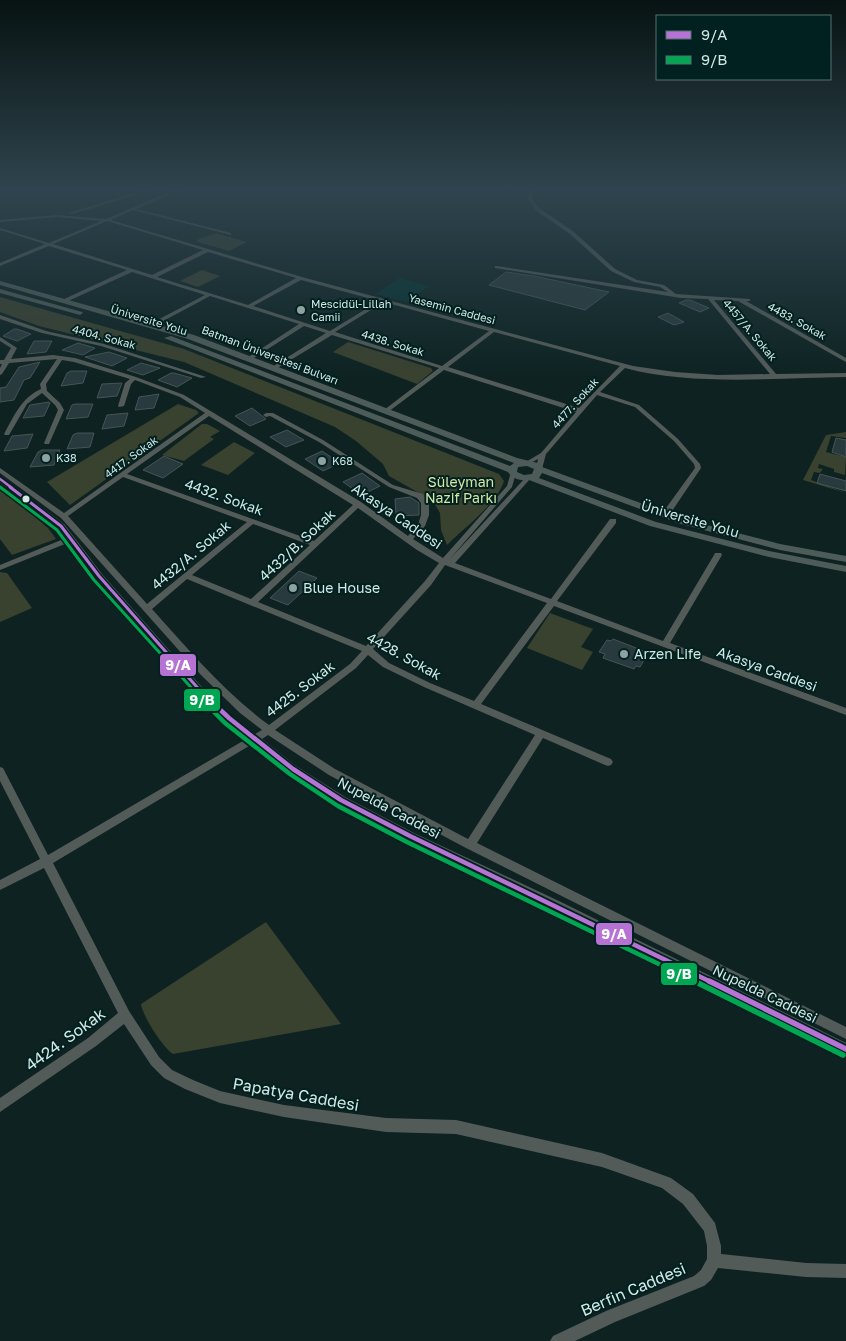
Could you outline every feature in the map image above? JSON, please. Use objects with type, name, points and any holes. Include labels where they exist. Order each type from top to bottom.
[{"type":"main road","name":"Batman Üniversitesi Bulvarı","points":[[0,282],[152,325],[250,359],[514,460],[535,465],[539,470]]},
{"type":"main road","name":"Üniversite Yolu","points":[[0,291],[182,343],[512,471],[519,477],[530,478],[653,524],[769,554],[846,569]]},
{"type":"main road","points":[[512,471],[515,465],[527,463]]},
{"type":"main road","points":[[530,478],[538,474],[539,470],[665,515],[744,538],[846,559]]},
{"type":"street","points":[[0,265],[30,253]]},
{"type":"street","name":"4438. Sokak","points":[[74,253],[581,411]]},
{"type":"street","points":[[152,277],[203,253]]},
{"type":"street","name":"Yasemin Caddesi","points":[[212,253],[623,366],[675,374],[718,377],[846,375]]},
{"type":"street","points":[[594,253],[613,270],[636,281],[662,286],[677,296]]},
{"type":"street","points":[[497,268],[677,296],[748,300]]},
{"type":"street","points":[[64,301],[132,270]]},
{"type":"street","points":[[248,307],[300,278]]},
{"type":"street","points":[[152,325],[209,295]]},
{"type":"street","name":"4457/A. Sokak","points":[[710,298],[774,375]]},
{"type":"street","name":"4483. Sokak","points":[[740,300],[846,360]]},
{"type":"street","points":[[274,368],[382,301]]},
{"type":"street","name":"4404. Sokak","points":[[0,317],[44,332],[102,345],[203,377]]},
{"type":"street","points":[[250,359],[302,324]]},
{"type":"street","points":[[386,411],[492,331]]},
{"type":"street","points":[[0,339],[14,348],[3,362],[0,373]]},
{"type":"street","name":"Akasya Caddesi","points":[[3,362],[53,357],[75,360],[134,378],[182,396],[358,504],[447,563],[846,712]]},
{"type":"street","points":[[47,444],[61,410],[58,404],[44,390],[43,384],[61,358]]},
{"type":"street","name":"4477. Sokak","points":[[543,454],[596,393],[623,366]]},
{"type":"street","points":[[121,406],[128,383],[134,378]]},
{"type":"street","points":[[7,434],[22,405],[29,397],[44,390]]},
{"type":"street","points":[[596,393],[637,406],[676,440],[697,464],[698,468],[665,515]]},
{"type":"street","name":"4417. Sokak","points":[[64,516],[209,413]]},
{"type":"street","points":[[266,415],[271,414],[321,441],[391,486],[420,496],[425,503],[425,516],[421,526],[409,539]]},
{"type":"street","points":[[527,463],[543,454]]},
{"type":"street","points":[[539,470],[543,454]]},
{"type":"street","name":"Nupelda Caddesi","points":[[0,470],[64,516],[203,672],[243,711],[332,772],[470,845],[846,1033]]},
{"type":"street","name":"4425. Sokak","points":[[0,885],[45,862],[269,730],[353,666],[447,563],[510,486],[512,471]]},
{"type":"street","name":"4432. Sokak","points":[[123,475],[316,544]]},
{"type":"street","points":[[447,563],[530,478]]},
{"type":"street","name":"Nupelda Caddesi","points":[[0,479],[51,517],[71,539],[99,576],[196,686],[229,718],[293,769],[341,800],[846,1049]]},
{"type":"street","name":"4432/B. Sokak","points":[[252,603],[358,504]]},
{"type":"street","name":"4432/A. Sokak","points":[[147,609],[252,521]]},
{"type":"street","points":[[475,706],[613,522]]},
{"type":"street","points":[[0,568],[71,539]]},
{"type":"street","points":[[664,645],[718,555]]},
{"type":"street","name":"4428. Sokak","points":[[186,576],[368,650],[386,665],[427,686],[608,762]]},
{"type":"street","points":[[470,845],[541,734]]},
{"type":"street","name":"Papatya Caddesi","points":[[0,771],[125,1016],[155,1061],[168,1074],[188,1085],[220,1097],[284,1112],[386,1125],[456,1127],[602,1160],[666,1183],[688,1200],[710,1228],[714,1246],[714,1260]]},
{"type":"street","name":"4424. Sokak","points":[[0,1106],[92,1042],[125,1016]]},
{"type":"street","points":[[714,1260],[806,1270],[846,1271]]},
{"type":"street","name":"Berfin Caddesi","points":[[558,1341],[611,1316],[698,1281],[706,1274],[714,1260]]},
{"type":"shaded area","points":[[400,278],[429,286],[406,302],[376,294]]},
{"type":"green space","points":[[202,270],[220,276],[198,287],[180,281]]},
{"type":"green space","name":"Süleyman Nazif Parkı","points":[[0,297],[184,349],[499,474],[504,481],[495,498],[487,507],[447,545],[441,530],[440,513],[433,501],[389,476],[383,464],[356,441],[335,427],[184,362],[39,326],[0,312]]},
{"type":"green space","points":[[348,342],[431,368],[433,371],[417,384],[333,352]]},
{"type":"green space","points":[[178,404],[196,410],[199,413],[70,505],[47,482]]},
{"type":"green space","points":[[202,424],[207,424],[220,431],[210,437],[214,439],[184,461],[162,455]]},
{"type":"green space","points":[[846,432],[846,438],[831,436],[826,452],[846,457],[845,475],[834,472],[834,469],[819,464],[818,468],[823,469],[820,473],[814,472],[811,480],[846,493],[803,480],[826,435]]},
{"type":"green space","points":[[234,442],[255,453],[228,475],[201,465]]},
{"type":"green space","points":[[0,487],[48,528],[56,539],[12,555],[0,539]]},
{"type":"green space","points":[[0,572],[7,573],[32,608],[0,622]]},
{"type":"green space","points":[[550,613],[593,629],[581,647],[593,652],[582,670],[527,648]]},
{"type":"green space","points":[[266,922],[341,1024],[173,1054],[154,1031],[145,1016],[141,1004]]},
{"type":"building","points":[[506,272],[609,292],[585,310],[489,285]]},
{"type":"building","points":[[686,300],[709,308],[700,312],[679,303]]},
{"type":"building","points":[[668,313],[684,322],[674,325],[658,317]]},
{"type":"building","points":[[14,329],[31,334],[17,341],[3,336]]},
{"type":"building","points":[[34,341],[52,341],[46,352],[27,354]]},
{"type":"building","points":[[78,343],[95,348],[83,355],[62,350]]},
{"type":"building","points":[[109,352],[127,358],[112,366],[85,357]]},
{"type":"building","points":[[40,362],[30,378],[24,380],[14,400],[0,402],[0,388],[6,387],[19,367]]},
{"type":"building","points":[[141,363],[160,368],[143,375],[127,370]]},
{"type":"building","points":[[71,371],[87,371],[83,383],[61,386],[67,373]]},
{"type":"building","points":[[171,373],[192,378],[177,387],[158,380]]},
{"type":"building","points":[[122,383],[117,396],[97,398],[102,384]]},
{"type":"building","points":[[159,394],[154,408],[135,410],[139,397]]},
{"type":"building","points":[[49,402],[44,416],[23,418],[30,405]]},
{"type":"building","points":[[93,404],[88,417],[66,419],[72,405]]},
{"type":"building","points":[[252,408],[266,419],[250,426],[235,416]]},
{"type":"building","points":[[128,413],[124,426],[102,429],[107,415]]},
{"type":"building","points":[[287,430],[304,440],[286,447],[270,437]]},
{"type":"building","points":[[77,433],[94,433],[90,447],[67,449],[73,435]]},
{"type":"building","points":[[33,434],[27,448],[4,451],[12,436]]},
{"type":"building","points":[[836,438],[846,440],[846,457],[832,452]]},
{"type":"building","name":"K38","points":[[42,450],[60,450],[54,465],[30,467],[38,452]]},
{"type":"building","name":"K68","points":[[322,451],[340,463],[323,471],[305,459]]},
{"type":"building","points":[[164,456],[183,464],[163,478],[143,470]]},
{"type":"building","points":[[362,473],[380,486],[362,495],[343,482]]},
{"type":"building","points":[[820,474],[846,481],[846,491],[817,483]]},
{"type":"building","points":[[410,497],[419,503],[419,515],[396,516],[395,499]]},
{"type":"building","name":"Blue House","points":[[299,571],[317,578],[288,605],[270,598]]},
{"type":"building","name":"Arzen Life","points":[[613,639],[644,651],[643,654],[647,655],[640,667],[636,666],[634,669],[603,658],[605,654],[599,652],[607,640],[611,641]]},
{"type":"transit line","name":"9/A","points":[[0,479],[61,526],[99,576],[196,686],[229,718],[293,769],[341,800],[410,836],[557,906],[846,1049]]},
{"type":"transit line","name":"9/B","points":[[0,487],[57,530],[94,580],[192,690],[225,723],[290,774],[338,806],[407,842],[554,912],[843,1055]]},
{"type":"place","name":"Mescidül-Lillah Camii","points":[[301,310]]},
{"type":"place","name":"K38","points":[[46,458]]},
{"type":"place","name":"K68","points":[[322,461]]},
{"type":"place","name":"Blue House","points":[[293,588]]},
{"type":"place","name":"Arzen Life","points":[[624,654]]}]
